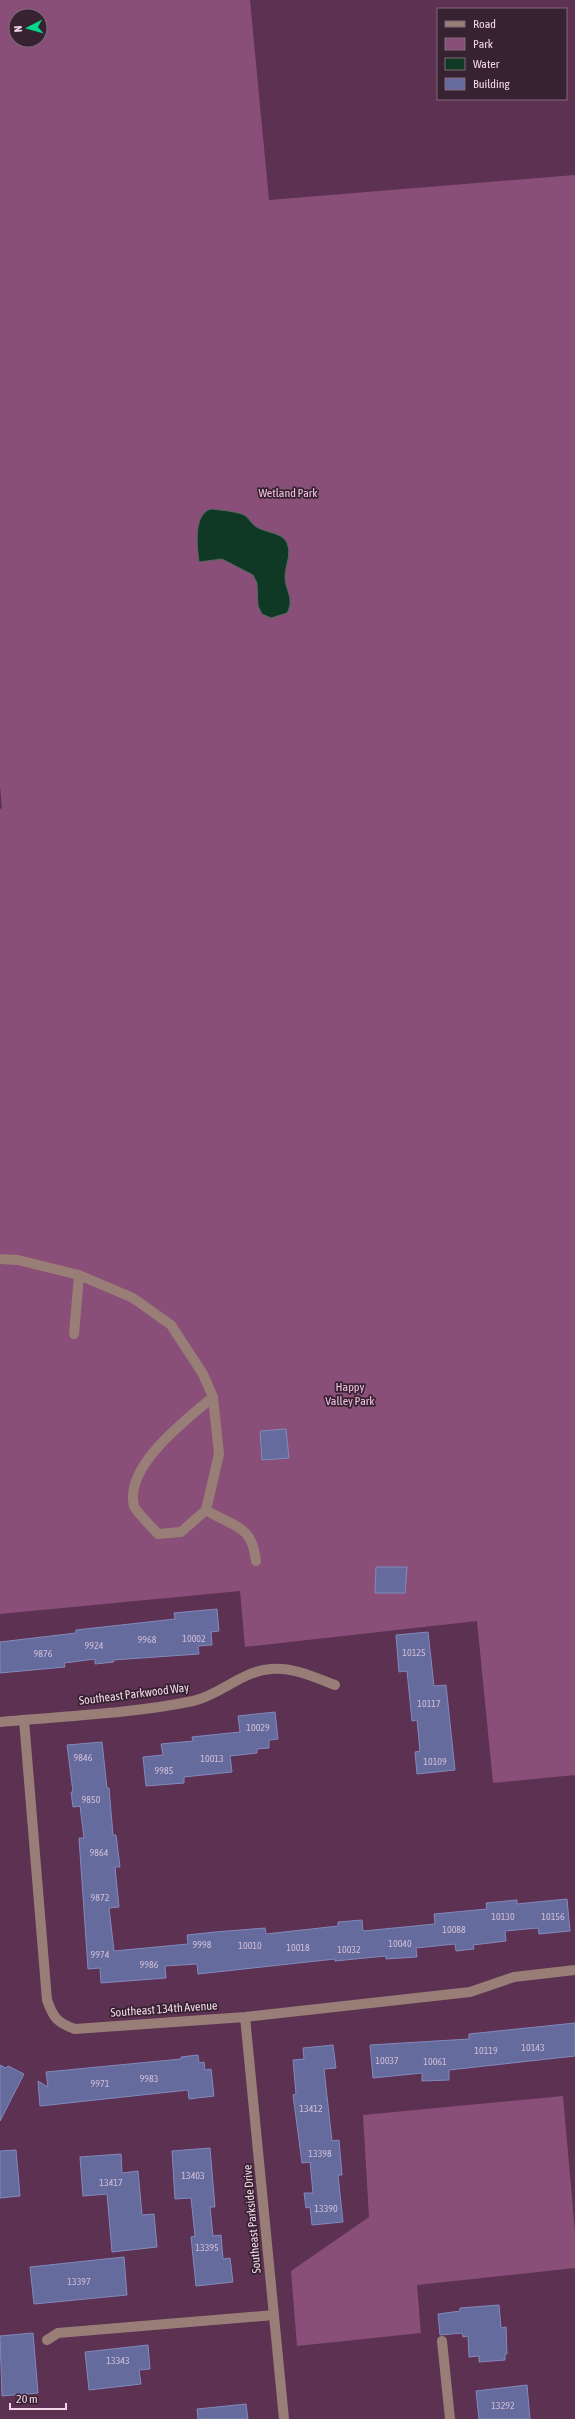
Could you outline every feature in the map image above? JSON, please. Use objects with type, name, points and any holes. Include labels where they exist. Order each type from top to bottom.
[{"type":"street","points":[[0,1259],[18,1260],[79,1276],[133,1298],[171,1325],[203,1374],[213,1397],[219,1454],[206,1510],[181,1532],[158,1534],[135,1507],[133,1488],[141,1471],[169,1434],[213,1397]]},
{"type":"street","points":[[74,1334],[79,1276]]},
{"type":"street","points":[[206,1510],[244,1530],[252,1542],[256,1561]]},
{"type":"street","name":"Southeast Parkwood Way","points":[[0,1722],[158,1707],[194,1701],[223,1690],[251,1673],[270,1669],[293,1670],[335,1684]]},
{"type":"street","name":"Southeast 134th Avenue","points":[[24,1720],[47,2000],[52,2016],[62,2025],[75,2028],[246,2017],[470,1992],[514,1977],[575,1970]]},
{"type":"street","name":"Southeast Parkside Drive","points":[[246,2017],[284,2419]]},
{"type":"street","points":[[47,2340],[58,2333],[274,2315]]},
{"type":"street","points":[[442,2341],[450,2419]]},
{"type":"green space","name":"Wetland Park","points":[[0,0],[250,0],[269,200],[575,175],[575,1775],[493,1783],[477,1621],[245,1647],[240,1591],[0,1614],[0,809],[2,808],[0,786]]},
{"type":"green space","points":[[563,2096],[575,2232],[575,2268],[417,2285],[421,2333],[297,2346],[291,2271],[369,2217],[363,2115]]},
{"type":"water","points":[[211,509],[242,514],[259,528],[285,539],[289,552],[285,573],[285,582],[290,599],[287,613],[271,618],[262,614],[258,606],[257,583],[253,575],[222,559],[199,562],[197,540],[199,524],[201,517],[205,512]]},
{"type":"building","points":[[286,1429],[289,1458],[262,1460],[260,1431]]},
{"type":"building","points":[[376,1567],[407,1567],[405,1593],[375,1593]]},
{"type":"building","points":[[217,1609],[219,1631],[211,1632],[212,1645],[198,1646],[199,1654],[113,1660],[114,1662],[95,1664],[95,1659],[64,1663],[65,1667],[0,1673],[0,1642],[76,1633],[76,1630],[175,1619],[174,1613]]},
{"type":"building","points":[[428,1632],[434,1686],[446,1685],[455,1770],[417,1774],[415,1752],[420,1751],[417,1720],[412,1721],[407,1671],[399,1672],[396,1635]]},
{"type":"building","points":[[275,1712],[278,1739],[269,1740],[269,1748],[257,1749],[257,1753],[230,1756],[232,1772],[184,1777],[184,1783],[146,1786],[143,1757],[163,1755],[161,1744],[193,1741],[192,1737],[240,1732],[238,1716]]},
{"type":"building","points":[[102,1742],[107,1788],[109,1788],[113,1835],[116,1835],[120,1867],[115,1867],[119,1907],[109,1908],[114,1951],[188,1944],[187,1935],[215,1932],[265,1928],[266,1934],[338,1926],[338,1922],[362,1920],[363,1931],[435,1924],[434,1914],[487,1909],[486,1903],[517,1900],[517,1904],[567,1899],[570,1931],[539,1934],[538,1928],[505,1931],[506,1941],[473,1945],[474,1949],[456,1951],[455,1944],[416,1948],[417,1957],[386,1959],[386,1956],[335,1961],[335,1959],[198,1974],[197,1964],[165,1966],[166,1978],[101,1983],[100,1968],[88,1969],[79,1838],[84,1838],[80,1806],[73,1807],[71,1792],[73,1792],[67,1745]]},
{"type":"building","points":[[575,2023],[575,2056],[449,2070],[449,2080],[422,2081],[422,2073],[373,2078],[370,2045],[469,2039],[469,2034]]},
{"type":"building","points":[[333,2045],[336,2068],[324,2069],[332,2141],[339,2140],[342,2175],[338,2175],[343,2222],[312,2225],[310,2207],[306,2208],[304,2193],[313,2193],[310,2162],[302,2163],[293,2095],[296,2094],[293,2060],[304,2059],[303,2048]]},
{"type":"building","points":[[198,2055],[199,2063],[204,2062],[205,2070],[211,2069],[214,2096],[189,2099],[188,2090],[40,2106],[38,2081],[48,2087],[46,2072],[181,2059],[181,2057]]},
{"type":"building","points":[[0,2065],[6,2068],[8,2066],[24,2074],[0,2121]]},
{"type":"building","points":[[210,2148],[215,2207],[210,2207],[213,2236],[221,2235],[223,2259],[230,2258],[233,2282],[196,2286],[191,2237],[195,2236],[191,2198],[175,2199],[172,2151]]},
{"type":"building","points":[[16,2150],[20,2196],[0,2198],[0,2151]]},
{"type":"building","points":[[121,2154],[122,2173],[138,2171],[142,2215],[154,2214],[157,2247],[112,2252],[107,2194],[83,2196],[80,2157]]},
{"type":"building","points":[[124,2257],[127,2295],[34,2304],[30,2267]]},
{"type":"building","points":[[499,2305],[501,2328],[506,2327],[507,2354],[505,2354],[505,2360],[479,2362],[479,2356],[469,2357],[468,2336],[463,2337],[462,2333],[440,2335],[438,2314],[460,2311],[460,2308]]},
{"type":"building","points":[[33,2333],[38,2393],[2,2396],[0,2336]]},
{"type":"building","points":[[148,2345],[150,2369],[139,2370],[141,2384],[89,2390],[85,2352]]},
{"type":"building","points":[[527,2385],[530,2419],[479,2419],[476,2391]]},
{"type":"building","points":[[246,2404],[248,2419],[198,2419],[197,2409]]},
{"type":"park label","name":"Happy Valley Park","points":[[350,1394]]}]
